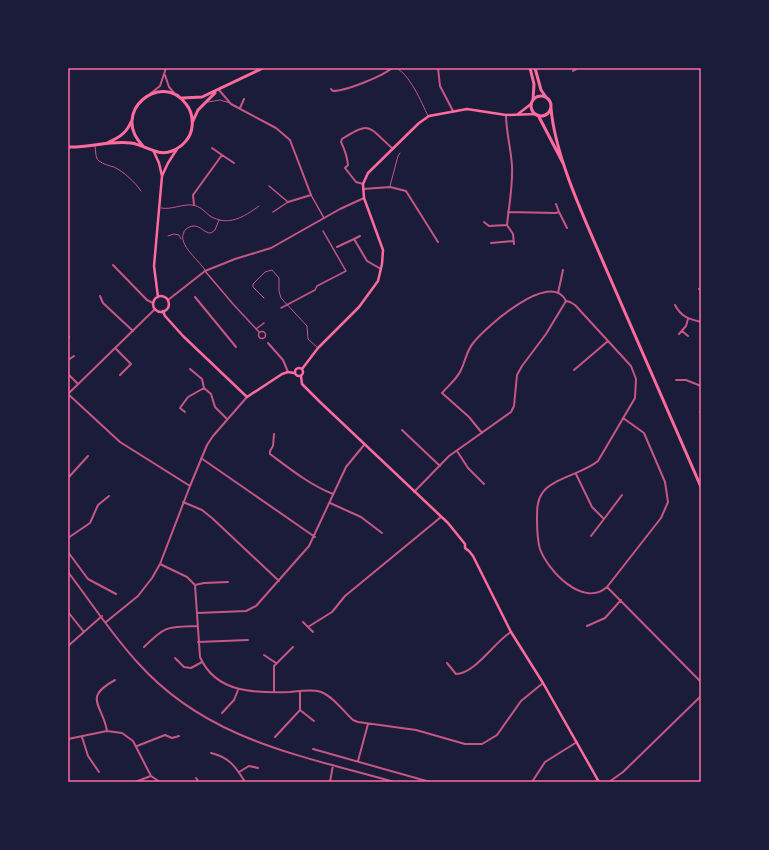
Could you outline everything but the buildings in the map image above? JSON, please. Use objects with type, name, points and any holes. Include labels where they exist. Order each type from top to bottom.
[{"type":"main road","points":[[180,98],[195,99],[218,91],[263,68]]},
{"type":"main road","points":[[530,68],[534,84],[532,109],[537,115],[567,172]]},
{"type":"main road","points":[[535,68],[541,90],[550,103],[552,119],[567,172],[594,240],[701,487]]},
{"type":"main road","points":[[163,311],[155,309],[153,303],[158,297],[154,266],[158,207],[162,176],[177,149],[189,137],[193,121],[198,110],[218,91]]},
{"type":"main road","points":[[104,144],[120,137],[126,132],[136,106],[147,96],[164,92],[177,95],[187,105],[193,121]]},
{"type":"main road","points":[[518,115],[540,96],[546,97]]},
{"type":"main road","points":[[551,108],[544,115],[506,116],[474,109],[453,110],[429,116],[392,148],[368,172],[363,184],[364,198],[383,250],[378,281],[358,307],[318,348],[302,369],[303,374],[301,376],[302,384],[364,445],[448,523],[465,544],[465,548],[470,551],[473,556],[511,632],[543,682],[599,782]]},
{"type":"main road","points":[[131,120],[134,134],[143,146]]},
{"type":"main road","points":[[68,147],[122,142],[143,146],[154,152],[169,152],[177,149]]},
{"type":"main road","points":[[154,152],[159,163],[162,176]]},
{"type":"main road","points":[[158,297],[163,297],[168,300],[168,307],[163,311]]},
{"type":"main road","points":[[163,311],[165,316],[182,336],[247,397],[288,372],[294,373],[296,376],[301,376]]},
{"type":"main road","points":[[294,373],[297,369],[302,369]]},
{"type":"street","points":[[147,96],[160,86],[166,68]]},
{"type":"street","points":[[331,89],[333,91],[337,91],[357,84],[392,68]]},
{"type":"street","points":[[438,68],[440,86],[453,110]]},
{"type":"street","points":[[573,71],[578,68]]},
{"type":"street","points":[[165,74],[169,87],[177,95]]},
{"type":"street","points":[[218,91],[230,103],[276,128],[290,140],[311,194],[324,218]]},
{"type":"street","points":[[240,108],[244,98]]},
{"type":"street","points":[[506,116],[511,143],[512,166],[512,195],[507,225],[513,234],[514,244]]},
{"type":"street","points":[[363,184],[356,182],[344,168],[348,165],[348,160],[345,147],[341,142],[342,138],[360,128],[366,127],[371,129],[392,148]]},
{"type":"street","points":[[212,148],[234,163]]},
{"type":"street","points":[[194,205],[193,195],[222,155]]},
{"type":"street","points":[[269,186],[288,202]]},
{"type":"street","points":[[363,189],[390,187],[406,191],[438,242]]},
{"type":"street","points":[[273,212],[288,202],[311,194]]},
{"type":"street","points":[[168,300],[205,270],[271,248],[318,223],[324,218],[364,198]]},
{"type":"street","points":[[556,204],[567,228]]},
{"type":"street","points":[[508,212],[559,212]]},
{"type":"street","points":[[484,222],[489,226],[507,225]]},
{"type":"street","points":[[281,308],[346,271],[323,231]]},
{"type":"street","points":[[338,247],[360,236]]},
{"type":"street","points":[[354,239],[367,261],[381,269]]},
{"type":"street","points":[[490,244],[513,241]]},
{"type":"street","points":[[113,265],[147,300],[153,303]]},
{"type":"street","points":[[205,270],[256,329],[265,334],[264,337],[283,360],[288,372]]},
{"type":"street","points":[[558,292],[563,270]]},
{"type":"street","points":[[482,433],[469,417],[442,393],[459,374],[469,348],[486,330],[529,297],[543,292],[558,292],[566,301],[575,305],[631,366],[637,385],[635,398],[623,418],[598,460],[576,474],[550,486],[542,493],[538,503],[538,540],[543,555],[563,581],[582,592],[590,594],[607,587],[661,518],[668,502],[665,482],[644,433],[623,418]]},
{"type":"street","points":[[100,296],[103,303],[133,332]]},
{"type":"street","points":[[196,298],[236,347]]},
{"type":"street","points":[[414,492],[457,450],[511,412],[514,406],[517,375],[546,334],[566,301]]},
{"type":"street","points":[[675,305],[679,313],[688,319],[701,322]]},
{"type":"street","points":[[155,309],[116,349],[68,394],[120,442],[190,486]]},
{"type":"street","points":[[679,334],[688,319]]},
{"type":"street","points":[[256,329],[264,323]]},
{"type":"street","points":[[682,331],[688,336]]},
{"type":"street","points":[[259,332],[258,336],[260,338],[264,337]]},
{"type":"street","points":[[574,370],[608,341]]},
{"type":"street","points":[[116,349],[131,364],[120,375]]},
{"type":"street","points":[[68,360],[74,356]]},
{"type":"street","points":[[190,369],[202,379],[204,388],[211,394],[215,408],[227,419]]},
{"type":"street","points":[[68,374],[78,385]]},
{"type":"street","points":[[676,380],[686,380],[700,385],[701,382]]},
{"type":"street","points":[[185,412],[180,408],[188,398],[204,388]]},
{"type":"street","points":[[106,622],[138,596],[152,578],[160,564],[201,458],[213,436],[247,397]]},
{"type":"street","points":[[402,430],[440,466]]},
{"type":"street","points":[[274,434],[270,454],[302,475],[313,485],[333,494]]},
{"type":"street","points":[[197,613],[251,610],[301,557],[315,537],[346,467],[364,445]]},
{"type":"street","points":[[457,450],[468,468],[484,484]]},
{"type":"street","points":[[68,478],[88,456]]},
{"type":"street","points":[[201,458],[315,537]]},
{"type":"street","points":[[576,474],[592,507],[604,519]]},
{"type":"street","points":[[591,536],[622,495]]},
{"type":"street","points":[[68,538],[90,523],[98,505],[109,496]]},
{"type":"street","points":[[183,502],[202,510],[212,518],[279,581]]},
{"type":"street","points":[[329,503],[361,517],[382,533]]},
{"type":"street","points":[[308,627],[332,612],[345,596],[441,517]]},
{"type":"street","points":[[68,552],[88,580],[116,594]]},
{"type":"street","points":[[160,564],[187,577],[195,585],[198,642],[202,662],[222,682],[238,690],[255,693],[300,691],[322,692],[353,720],[426,732],[466,744],[482,744],[497,735],[521,700],[543,682]]},
{"type":"street","points":[[68,572],[134,658],[156,681],[201,715],[252,741],[394,782]]},
{"type":"street","points":[[195,585],[228,582]]},
{"type":"street","points":[[607,587],[701,682]]},
{"type":"street","points":[[587,626],[605,618],[621,600]]},
{"type":"street","points":[[68,612],[84,632]]},
{"type":"street","points":[[68,645],[102,616]]},
{"type":"street","points":[[304,622],[313,632]]},
{"type":"street","points":[[144,647],[161,630],[198,626]]},
{"type":"street","points":[[447,663],[456,674],[462,674],[494,649],[502,637],[511,632]]},
{"type":"street","points":[[198,642],[248,640]]},
{"type":"street","points":[[274,692],[274,673],[276,663],[293,647]]},
{"type":"street","points":[[264,655],[276,663]]},
{"type":"street","points":[[175,658],[184,667],[191,668],[202,662]]},
{"type":"street","points":[[107,732],[105,719],[96,701],[97,694],[103,687],[114,680]]},
{"type":"street","points":[[222,713],[234,700],[238,690]]},
{"type":"street","points":[[275,737],[300,710],[300,691]]},
{"type":"street","points":[[609,782],[623,772],[701,696]]},
{"type":"street","points":[[300,710],[314,721]]},
{"type":"street","points":[[358,761],[368,723]]},
{"type":"street","points":[[68,739],[107,732],[124,734],[137,746],[151,776],[160,782]]},
{"type":"street","points":[[137,746],[165,735],[172,738],[179,736]]},
{"type":"street","points":[[82,737],[88,756],[99,772]]},
{"type":"street","points":[[532,782],[544,762],[577,742]]},
{"type":"street","points":[[313,749],[430,782]]},
{"type":"street","points":[[212,753],[223,755],[232,763],[245,782]]},
{"type":"street","points":[[330,782],[333,765]]},
{"type":"street","points":[[239,772],[249,766],[258,768]]},
{"type":"street","points":[[136,782],[151,776]]},
{"type":"street","points":[[196,778],[199,782]]},
{"type":"lane","points":[[396,68],[400,70],[414,89],[429,116]]},
{"type":"lane","points":[[205,102],[220,100],[230,103]]},
{"type":"lane","points":[[95,145],[96,158],[99,162],[117,168],[125,174],[141,191]]},
{"type":"lane","points":[[390,187],[397,164],[397,158],[400,153]]},
{"type":"lane","points":[[158,207],[168,209],[194,205],[219,219],[228,221],[240,218],[259,206]]},
{"type":"lane","points":[[182,239],[184,231],[192,226],[197,226],[207,233],[211,233],[215,230],[219,219]]},
{"type":"lane","points":[[168,236],[174,234],[179,235],[187,248],[205,270]]},
{"type":"lane","points":[[264,298],[253,287],[253,282],[268,271],[274,271],[280,282],[279,295],[307,326],[308,339],[318,348]]}]
